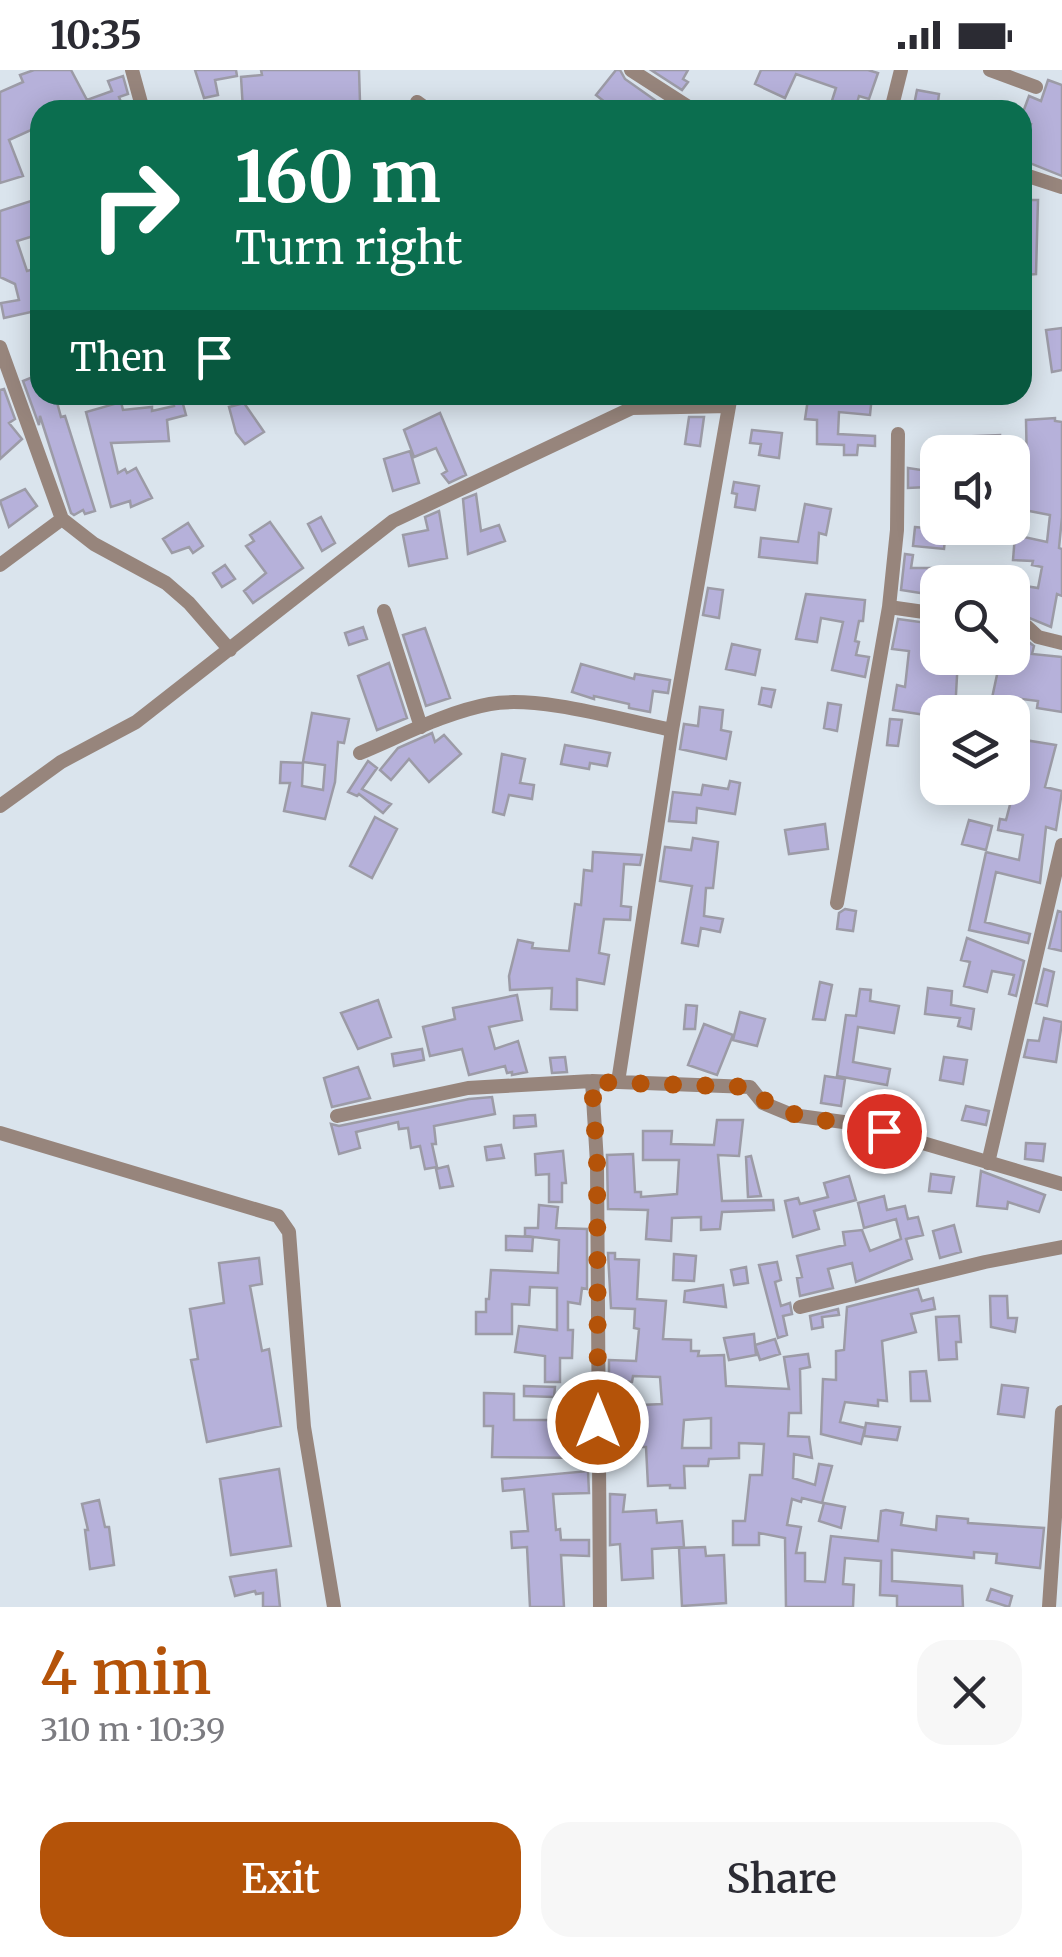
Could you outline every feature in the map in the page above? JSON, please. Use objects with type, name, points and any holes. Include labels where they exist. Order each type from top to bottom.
[{"type":"street","points":[[132,70],[140,100]]},
{"type":"street","points":[[631,70],[678,100]]},
{"type":"street","points":[[894,100],[901,70]]},
{"type":"street","points":[[991,70],[1036,87]]},
{"type":"street","points":[[1032,177],[1062,186]]},
{"type":"street","points":[[0,347],[62,520],[94,544],[166,583],[230,650]]},
{"type":"street","points":[[0,806],[60,762],[136,722],[393,521],[632,408],[669,405]]},
{"type":"street","points":[[618,1082],[672,730],[729,405]]},
{"type":"street","points":[[837,903],[889,607],[897,530],[898,434]]},
{"type":"street","points":[[0,566],[62,520]]},
{"type":"street","points":[[889,607],[920,611]]},
{"type":"street","points":[[384,612],[421,727]]},
{"type":"street","points":[[1030,630],[1038,638],[1062,642]]},
{"type":"street","points":[[360,753],[490,704],[529,702],[672,730]]},
{"type":"street","points":[[988,1163],[1062,844]]},
{"type":"street","points":[[592,1082],[597,1162],[600,1607]]},
{"type":"street","points":[[337,1116],[468,1088],[592,1082],[750,1087],[763,1103],[792,1115],[858,1124],[1062,1184]]},
{"type":"street","points":[[0,1132],[278,1216],[289,1232],[304,1427],[334,1607]]},
{"type":"street","points":[[800,1307],[1062,1247]]},
{"type":"street","points":[[1049,1607],[1062,1412]]},
{"type":"building","points":[[34,70],[71,70],[87,100],[30,100],[30,131],[9,140],[23,176],[0,183],[0,92],[23,82],[20,75]]},
{"type":"building","points":[[195,70],[236,70],[237,76],[215,80],[218,95],[204,98]]},
{"type":"building","points":[[261,70],[359,70],[360,100],[242,100],[241,77],[262,75]]},
{"type":"building","points":[[620,70],[625,79],[655,100],[602,100],[596,95]]},
{"type":"building","points":[[651,70],[688,70],[683,79],[688,82],[682,90]]},
{"type":"building","points":[[761,70],[878,73],[869,99],[859,96],[858,100],[832,100],[836,88],[796,74],[785,98],[755,84]]},
{"type":"building","points":[[123,76],[128,94],[119,97],[120,100],[87,100],[112,91],[108,81]]},
{"type":"building","points":[[1048,80],[1062,85],[1062,176],[1032,164],[1032,100],[1028,100],[1029,96],[1041,101]]},
{"type":"building","points":[[917,90],[939,94],[938,100],[915,100]]},
{"type":"building","points":[[1032,200],[1038,200],[1036,274],[1032,274]]},
{"type":"building","points":[[30,201],[30,237],[17,241],[27,271],[30,270],[30,312],[4,318],[1,303],[19,300],[15,284],[0,277],[0,211]]},
{"type":"building","points":[[1062,328],[1062,370],[1052,372],[1046,330]]},
{"type":"building","points":[[30,378],[30,400],[23,381]]},
{"type":"building","points":[[4,389],[15,419],[9,423],[22,439],[0,459],[0,390]]},
{"type":"building","points":[[32,405],[58,405],[61,417],[65,416],[95,511],[71,513],[40,416],[39,425]]},
{"type":"building","points":[[110,405],[122,405],[123,410],[152,407],[152,411],[183,405],[186,415],[167,420],[169,441],[111,443],[118,473],[136,468],[152,498],[131,507],[130,501],[111,507],[86,412]]},
{"type":"building","points":[[245,405],[264,432],[245,444],[236,433],[229,407]]},
{"type":"building","points":[[807,405],[871,405],[870,415],[839,412],[838,434],[875,436],[875,446],[858,445],[857,455],[844,455],[844,445],[817,444],[817,420],[805,419]]},
{"type":"building","points":[[440,413],[466,475],[449,483],[442,474],[447,471],[436,448],[414,457],[404,430]]},
{"type":"building","points":[[689,417],[704,417],[700,446],[685,444]]},
{"type":"building","points":[[1055,418],[1062,422],[1062,596],[1057,594],[1051,627],[1030,618],[1030,587],[1038,588],[1042,567],[1032,565],[1033,561],[1013,560],[1014,545],[1030,545],[1030,538],[1047,542],[1050,515],[1030,511],[1030,435],[1026,435],[1026,420]]},
{"type":"building","points":[[752,430],[782,433],[779,458],[759,455],[761,444],[750,443]]},
{"type":"building","points":[[410,451],[419,483],[393,491],[384,459]]},
{"type":"building","points":[[908,468],[920,470],[920,487],[908,488]]},
{"type":"building","points":[[734,482],[759,486],[755,510],[735,507]]},
{"type":"building","points":[[25,489],[37,506],[9,527],[0,501]]},
{"type":"building","points":[[476,494],[481,531],[499,525],[505,541],[468,554],[463,499]]},
{"type":"building","points":[[805,504],[831,509],[826,535],[819,533],[817,563],[759,557],[761,538],[798,542]]},
{"type":"building","points":[[439,511],[447,558],[409,566],[403,535],[428,530],[425,517]]},
{"type":"building","points":[[321,517],[335,543],[322,551],[308,524]]},
{"type":"building","points":[[270,522],[303,568],[253,603],[244,591],[266,573],[246,546],[254,541],[250,535]]},
{"type":"building","points":[[188,523],[203,546],[193,553],[189,547],[172,553],[163,539]]},
{"type":"building","points":[[915,527],[920,527],[920,545],[944,545],[944,549],[913,546]]},
{"type":"building","points":[[905,554],[913,555],[911,568],[920,568],[920,593],[901,590]]},
{"type":"building","points":[[225,565],[235,579],[222,587],[213,573]]},
{"type":"building","points":[[708,588],[723,590],[719,618],[703,615]]},
{"type":"building","points":[[806,594],[865,600],[863,621],[859,621],[855,641],[859,642],[856,655],[869,657],[865,677],[832,670],[843,622],[821,618],[817,642],[796,639]]},
{"type":"building","points":[[898,619],[920,622],[920,675],[957,675],[956,695],[920,695],[920,714],[893,710],[897,685],[905,687],[909,651],[892,649]]},
{"type":"building","points":[[363,627],[367,639],[349,645],[345,633]]},
{"type":"building","points":[[425,628],[450,698],[426,706],[403,635]]},
{"type":"building","points":[[1030,643],[1034,646],[1032,654],[1062,657],[1062,712],[1037,708],[1038,701],[1030,700],[1030,695],[993,695],[997,675],[1030,675]]},
{"type":"building","points":[[732,644],[760,650],[755,675],[726,669]]},
{"type":"building","points":[[389,663],[407,718],[377,730],[358,676]]},
{"type":"building","points":[[581,664],[634,679],[635,674],[670,680],[668,693],[653,691],[650,712],[572,692]]},
{"type":"building","points":[[762,688],[775,690],[771,707],[759,704]]},
{"type":"building","points":[[828,703],[841,705],[837,731],[824,728]]},
{"type":"building","points":[[700,707],[723,710],[721,730],[731,732],[726,759],[680,749],[684,724],[698,726]]},
{"type":"building","points":[[312,713],[349,719],[344,743],[338,742],[335,782],[325,819],[284,811],[290,783],[280,783],[281,762],[303,763],[302,786],[323,790],[325,765],[303,762]]},
{"type":"building","points":[[890,719],[902,720],[898,746],[887,745]]},
{"type":"building","points":[[432,733],[435,742],[444,735],[461,754],[429,782],[409,759],[391,780],[380,770],[398,748]]},
{"type":"building","points":[[1030,741],[1056,745],[1045,787],[1062,791],[1056,830],[1046,827],[1040,883],[996,872],[985,922],[1030,934],[1028,943],[969,930],[986,852],[1019,860],[1023,835],[998,830],[1000,819],[1006,820],[1010,805],[1030,805]]},
{"type":"building","points":[[565,745],[610,753],[607,766],[590,763],[589,769],[561,764]]},
{"type":"building","points":[[502,754],[525,759],[520,783],[534,785],[532,799],[509,795],[504,815],[493,812]]},
{"type":"building","points":[[368,761],[377,768],[362,789],[391,804],[383,813],[359,794],[348,792]]},
{"type":"building","points":[[730,781],[740,783],[735,814],[697,808],[696,823],[669,821],[673,792],[701,795],[703,785],[728,789]]},
{"type":"building","points":[[375,817],[397,829],[372,878],[350,866]]},
{"type":"building","points":[[969,820],[992,826],[986,850],[962,844]]},
{"type":"building","points":[[825,824],[828,849],[789,854],[785,830]]},
{"type":"building","points":[[693,838],[718,842],[713,888],[706,888],[704,916],[723,919],[720,932],[701,928],[698,946],[682,943],[692,886],[660,881],[665,847],[691,850]]},
{"type":"building","points":[[593,852],[642,855],[640,865],[624,864],[621,906],[631,907],[630,920],[604,919],[599,953],[609,955],[604,984],[577,979],[577,1010],[551,1009],[552,988],[510,990],[509,976],[518,940],[533,943],[532,948],[569,951],[575,904],[581,905],[584,870],[592,871]]},
{"type":"building","points":[[845,909],[856,911],[853,931],[837,929],[839,913]]},
{"type":"building","points":[[1058,911],[1062,912],[1062,951],[1049,948]]},
{"type":"building","points":[[967,938],[1024,961],[1016,996],[1009,994],[1014,975],[992,971],[987,992],[964,986],[970,962],[961,960]]},
{"type":"building","points":[[1044,969],[1054,972],[1047,1006],[1036,1003]]},
{"type":"building","points":[[820,982],[832,985],[825,1020],[813,1019]]},
{"type":"building","points":[[928,988],[952,991],[951,1005],[974,1009],[971,1029],[958,1026],[960,1018],[925,1014]]},
{"type":"building","points":[[860,989],[871,990],[870,1001],[899,1006],[894,1033],[858,1027],[853,1062],[890,1069],[887,1085],[837,1076],[846,1015],[856,1016]]},
{"type":"building","points":[[517,995],[522,1020],[489,1027],[495,1049],[518,1041],[527,1072],[512,1075],[505,1066],[469,1075],[462,1049],[430,1056],[423,1027],[455,1019],[453,1008]]},
{"type":"building","points":[[378,1000],[391,1037],[358,1049],[341,1013]]},
{"type":"building","points":[[686,1005],[697,1006],[695,1029],[684,1029]]},
{"type":"building","points":[[740,1012],[765,1019],[757,1046],[733,1040]]},
{"type":"building","points":[[1044,1018],[1062,1022],[1056,1062],[1024,1057],[1028,1040],[1039,1041]]},
{"type":"building","points":[[704,1024],[733,1035],[717,1075],[688,1065]]},
{"type":"building","points":[[422,1049],[424,1060],[394,1066],[392,1054]]},
{"type":"building","points":[[565,1057],[567,1072],[552,1073],[550,1058]]},
{"type":"building","points":[[944,1057],[967,1060],[963,1084],[940,1080]]},
{"type":"building","points":[[358,1067],[370,1098],[332,1107],[324,1078]]},
{"type":"building","points":[[825,1076],[845,1079],[841,1106],[821,1103]]},
{"type":"building","points":[[492,1097],[495,1114],[434,1126],[436,1144],[432,1144],[437,1167],[425,1169],[420,1146],[411,1148],[408,1128],[399,1129],[398,1122],[356,1132],[360,1148],[339,1154],[331,1124],[339,1126]]},
{"type":"building","points":[[966,1106],[989,1111],[986,1125],[962,1120]]},
{"type":"building","points":[[535,1115],[536,1126],[514,1128],[514,1116]]},
{"type":"building","points":[[717,1120],[743,1120],[739,1156],[718,1155],[722,1201],[773,1200],[774,1210],[722,1212],[720,1229],[701,1230],[701,1217],[672,1218],[671,1241],[646,1239],[648,1210],[608,1209],[607,1155],[633,1154],[635,1192],[641,1192],[641,1197],[677,1194],[679,1160],[643,1160],[643,1131],[672,1131],[671,1144],[714,1145]]},
{"type":"building","points":[[1026,1143],[1045,1144],[1043,1161],[1025,1159]]},
{"type":"building","points":[[501,1145],[504,1158],[487,1160],[485,1147]]},
{"type":"building","points":[[563,1151],[566,1183],[562,1183],[562,1202],[549,1202],[549,1174],[536,1175],[535,1154]]},
{"type":"building","points":[[751,1156],[761,1196],[748,1197],[746,1157]]},
{"type":"building","points":[[448,1166],[453,1186],[440,1188],[436,1169]]},
{"type":"building","points":[[981,1171],[1045,1195],[1039,1212],[1008,1202],[1007,1209],[977,1206]]},
{"type":"building","points":[[931,1174],[954,1177],[951,1193],[929,1191]]},
{"type":"building","points":[[849,1176],[856,1200],[814,1211],[819,1229],[793,1237],[785,1201],[798,1198],[800,1204],[828,1197],[824,1183]]},
{"type":"building","points":[[884,1196],[887,1210],[905,1206],[908,1219],[918,1217],[923,1235],[906,1239],[912,1259],[856,1282],[852,1263],[828,1269],[833,1288],[800,1296],[797,1278],[802,1277],[797,1256],[845,1245],[843,1232],[862,1230],[870,1251],[901,1239],[896,1219],[864,1228],[858,1203]]},
{"type":"building","points":[[539,1205],[558,1207],[556,1228],[587,1229],[587,1289],[582,1288],[580,1304],[568,1302],[572,1358],[560,1358],[560,1382],[545,1382],[545,1356],[515,1352],[519,1326],[557,1330],[557,1288],[530,1287],[529,1305],[512,1304],[512,1334],[476,1334],[476,1312],[486,1312],[491,1270],[558,1273],[559,1240],[525,1236],[525,1228],[538,1228]]},
{"type":"building","points":[[954,1225],[961,1252],[940,1258],[933,1231]]},
{"type":"building","points":[[506,1236],[533,1237],[532,1251],[506,1250]]},
{"type":"building","points":[[608,1253],[615,1253],[615,1259],[639,1260],[637,1299],[666,1301],[663,1339],[691,1340],[691,1351],[699,1351],[698,1356],[724,1355],[726,1386],[789,1389],[784,1357],[808,1354],[810,1367],[800,1369],[801,1413],[789,1413],[788,1436],[809,1437],[812,1458],[794,1454],[793,1478],[815,1485],[819,1464],[832,1466],[822,1503],[792,1499],[787,1525],[801,1527],[796,1553],[805,1553],[805,1581],[825,1582],[831,1536],[878,1541],[881,1511],[886,1510],[903,1513],[901,1525],[936,1530],[937,1516],[968,1519],[968,1523],[1044,1528],[1040,1568],[996,1563],[997,1554],[974,1552],[974,1558],[892,1550],[892,1581],[962,1586],[963,1607],[897,1607],[897,1596],[880,1595],[881,1561],[845,1558],[843,1584],[854,1585],[853,1607],[786,1607],[785,1538],[759,1533],[759,1545],[733,1545],[733,1521],[745,1521],[750,1475],[762,1475],[764,1444],[739,1443],[739,1458],[709,1459],[708,1466],[684,1466],[685,1488],[648,1486],[646,1447],[620,1447],[619,1406],[662,1404],[660,1377],[633,1376],[632,1382],[609,1380],[609,1360],[636,1361],[639,1329],[634,1328],[635,1309],[611,1308]],"holes":[[[711,1418],[711,1448],[682,1448],[684,1420]]]},
{"type":"building","points":[[674,1254],[696,1256],[694,1281],[673,1280]]},
{"type":"building","points":[[259,1258],[262,1284],[250,1286],[262,1351],[269,1349],[281,1426],[207,1442],[191,1360],[198,1359],[190,1309],[224,1303],[219,1263]]},
{"type":"building","points":[[777,1262],[781,1280],[775,1282],[781,1306],[790,1303],[792,1314],[783,1316],[787,1335],[778,1338],[759,1265]]},
{"type":"building","points":[[746,1267],[748,1283],[734,1285],[731,1270]]},
{"type":"building","points":[[723,1285],[726,1307],[684,1302],[685,1291]]},
{"type":"building","points":[[918,1289],[922,1301],[933,1298],[935,1309],[911,1314],[916,1332],[882,1341],[887,1401],[878,1400],[878,1406],[845,1402],[840,1422],[865,1428],[861,1444],[821,1434],[823,1379],[836,1380],[836,1351],[844,1350],[847,1307]]},
{"type":"building","points":[[990,1296],[1007,1296],[1008,1318],[1017,1318],[1015,1332],[991,1327]]},
{"type":"building","points":[[838,1309],[839,1315],[822,1317],[823,1327],[812,1329],[810,1316]]},
{"type":"building","points":[[959,1316],[961,1342],[956,1342],[957,1359],[939,1360],[936,1317]]},
{"type":"building","points":[[754,1334],[756,1355],[729,1360],[724,1338]]},
{"type":"building","points":[[775,1339],[780,1354],[760,1360],[755,1345]]},
{"type":"building","points":[[926,1371],[930,1401],[911,1401],[910,1372]]},
{"type":"building","points":[[1002,1385],[1028,1388],[1024,1417],[998,1414]]},
{"type":"building","points":[[524,1386],[555,1387],[554,1397],[524,1396]]},
{"type":"building","points":[[484,1393],[514,1394],[514,1420],[585,1420],[588,1458],[492,1457],[493,1426],[484,1426]]},
{"type":"building","points":[[866,1423],[900,1427],[897,1440],[864,1436]]},
{"type":"building","points":[[279,1469],[291,1546],[231,1555],[220,1479]]},
{"type":"building","points":[[588,1471],[589,1493],[553,1494],[556,1530],[560,1529],[561,1540],[589,1540],[589,1556],[561,1555],[564,1607],[530,1607],[527,1547],[512,1548],[511,1532],[528,1531],[524,1489],[503,1491],[502,1479]]},
{"type":"building","points":[[610,1494],[625,1495],[623,1512],[656,1510],[657,1523],[682,1521],[684,1547],[652,1549],[653,1578],[622,1580],[620,1544],[610,1545]]},
{"type":"building","points":[[99,1500],[105,1527],[109,1527],[114,1565],[90,1569],[82,1504]]},
{"type":"building","points":[[824,1503],[845,1507],[841,1528],[819,1521]]},
{"type":"building","points":[[705,1547],[706,1556],[724,1555],[726,1603],[682,1606],[679,1548]]},
{"type":"building","points":[[276,1570],[280,1607],[263,1607],[263,1593],[255,1591],[235,1596],[230,1577]]},
{"type":"building","points":[[991,1589],[1012,1596],[1009,1607],[987,1600]]},
{"type":"route","points":[[598,1422],[597,1162],[592,1082],[750,1087],[763,1103],[792,1115],[884,1131]]}]
